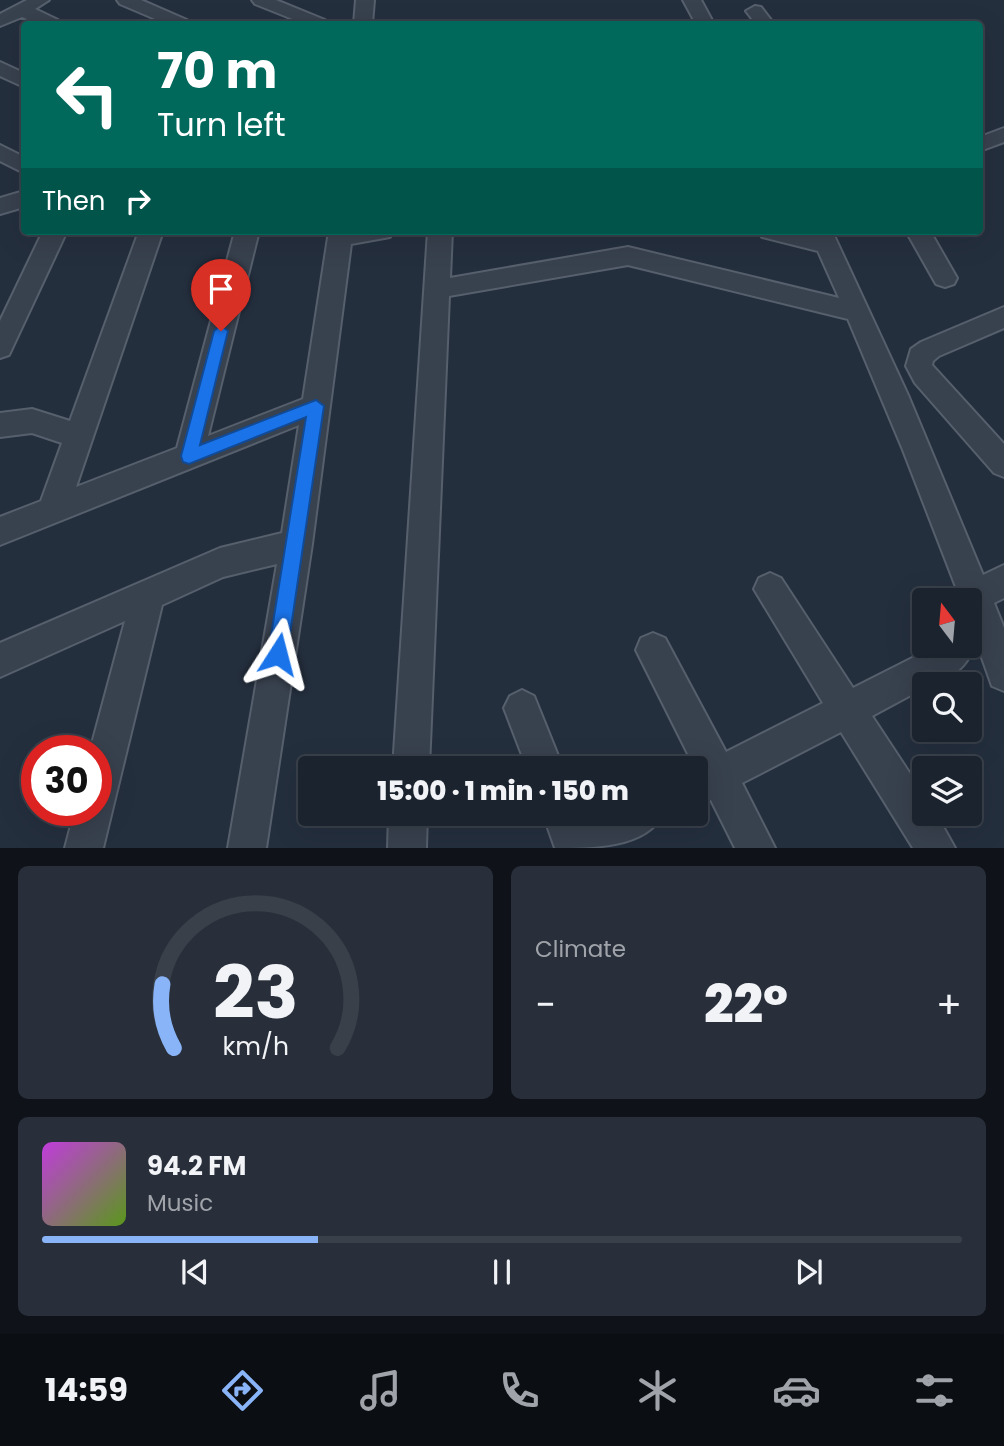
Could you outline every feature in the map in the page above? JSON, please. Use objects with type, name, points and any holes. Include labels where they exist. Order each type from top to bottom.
[{"type":"street","points":[[0,21],[40,0]]},
{"type":"street","points":[[126,0],[174,21]]},
{"type":"street","points":[[261,0],[312,21]]},
{"type":"street","points":[[363,21],[365,0]]},
{"type":"street","points":[[692,0],[703,21]]},
{"type":"street","points":[[22,10],[46,21]]},
{"type":"street","points":[[0,68],[21,79]]},
{"type":"street","points":[[0,152],[21,164]]},
{"type":"street","points":[[0,206],[21,200]]},
{"type":"street","points":[[0,348],[12,298],[52,235]]},
{"type":"street","points":[[52,510],[150,235]]},
{"type":"street","points":[[189,456],[246,235]]},
{"type":"street","points":[[247,848],[296,544],[340,235]]},
{"type":"street","points":[[412,756],[440,235]]},
{"type":"street","points":[[800,235],[823,238],[990,588],[1004,674]]},
{"type":"street","points":[[920,235],[945,278]]},
{"type":"street","points":[[438,289],[628,256],[857,312]]},
{"type":"street","points":[[1004,317],[930,349],[920,356],[919,366],[923,375],[1004,464]]},
{"type":"street","points":[[0,531],[316,406]]},
{"type":"street","points":[[0,425],[32,421],[79,436]]},
{"type":"street","points":[[0,660],[220,563],[296,544]]},
{"type":"street","points":[[770,589],[936,848]]},
{"type":"street","points":[[112,737],[148,595]]},
{"type":"street","points":[[653,650],[696,756]]},
{"type":"street","points":[[708,781],[947,658]]},
{"type":"street","points":[[522,708],[540,756]]},
{"type":"street","points":[[708,785],[756,848]]},
{"type":"street","points":[[84,848],[90,826]]},
{"type":"street","points":[[407,848],[408,826]]},
{"type":"street","points":[[567,826],[577,848],[620,826]]},
{"type":"route","points":[[221,331],[189,456],[316,406],[278,654]]}]
